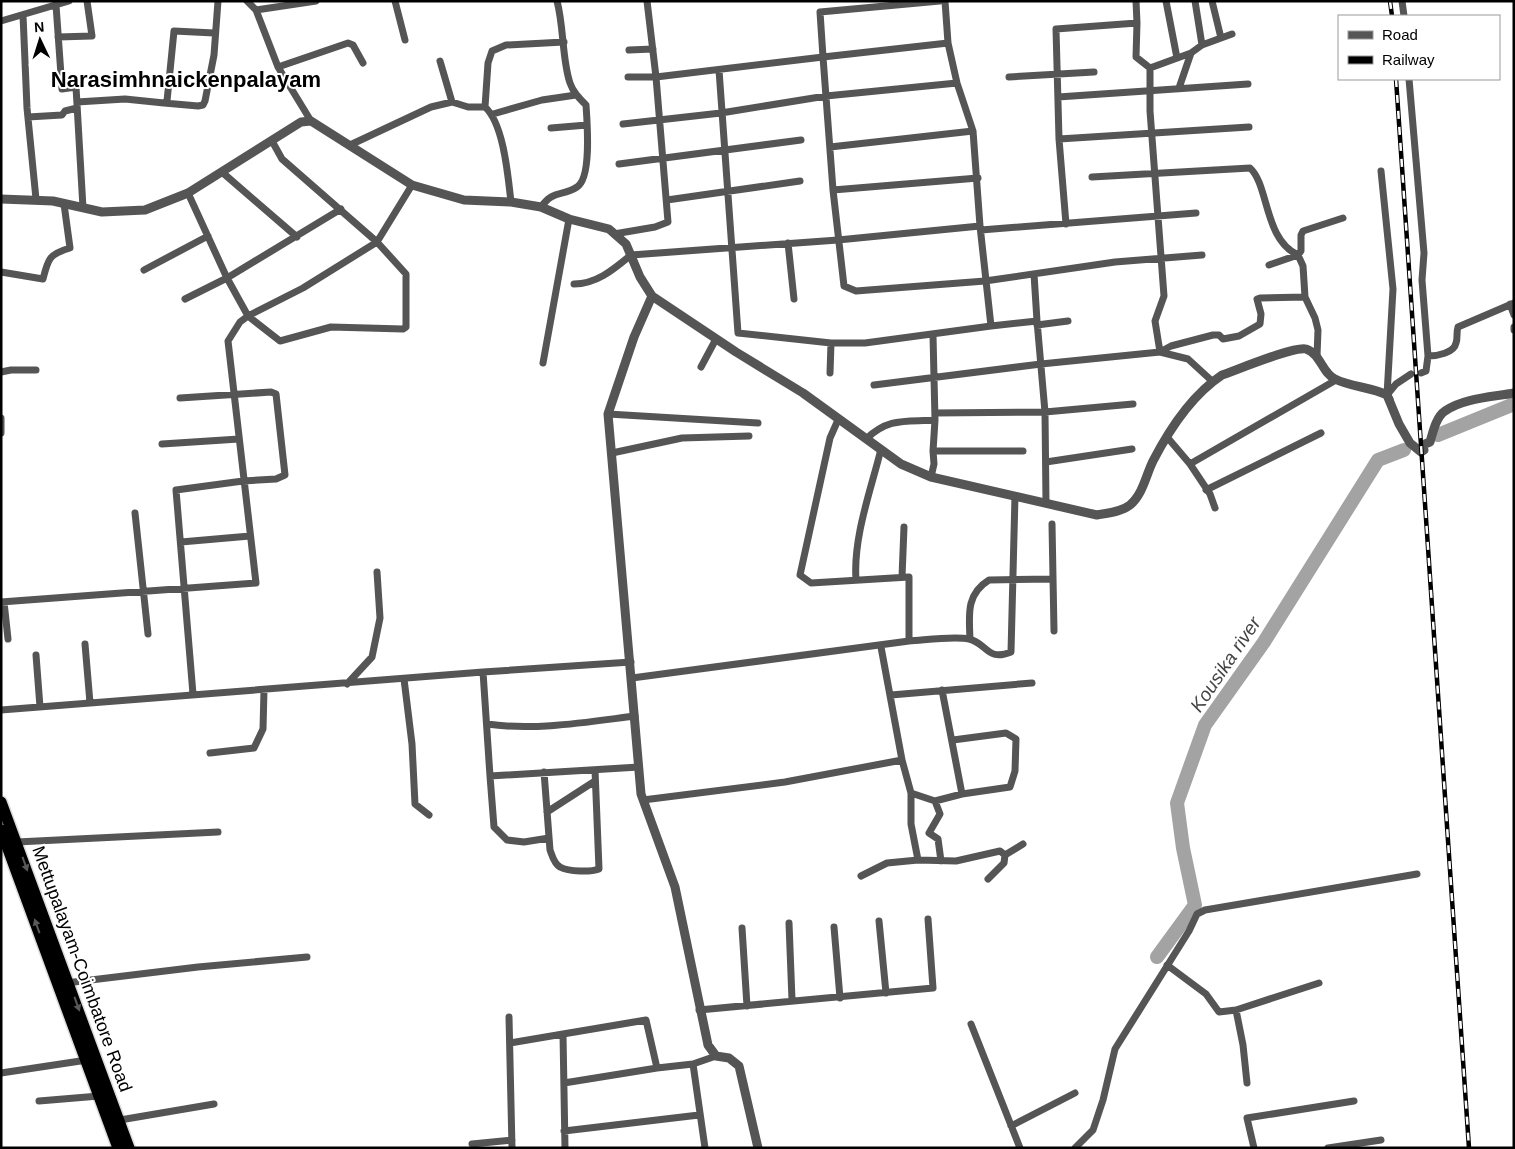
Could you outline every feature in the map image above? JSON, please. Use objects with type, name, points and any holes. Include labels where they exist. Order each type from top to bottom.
[{"type":"highway","name":"Mettupalayam-Coimbatore Road","points":[[1,802],[17,842],[34,904],[63,984],[120,1120],[129,1148]]},
{"type":"highway","points":[[1,830],[34,904]]},
{"type":"highway","points":[[63,984],[118,1148]]},
{"type":"street","points":[[1,21],[68,1]]},
{"type":"street","points":[[58,37],[92,36],[87,1]]},
{"type":"street","points":[[28,117],[62,115],[65,111],[77,105],[125,99],[203,105],[212,62],[218,1]]},
{"type":"street","points":[[247,1],[256,10],[278,66],[311,121],[412,185],[464,200],[511,202],[541,207],[569,219],[609,229],[626,244],[652,296],[716,339],[803,393],[901,464],[931,477],[1098,515],[1115,512],[1130,505],[1141,490],[1153,461],[1175,423],[1212,381],[1222,375],[1293,350],[1306,349],[1317,356],[1327,372],[1336,380],[1389,397]]},
{"type":"street","points":[[256,10],[316,1]]},
{"type":"street","points":[[395,1],[405,40]]},
{"type":"street","points":[[541,207],[552,195],[577,187],[581,183],[588,143],[586,105],[576,94],[570,82],[557,1]]},
{"type":"street","points":[[614,234],[655,227],[668,222],[656,77],[647,1]]},
{"type":"street","points":[[940,1],[820,12],[833,190],[844,286],[856,291],[984,281],[1115,262],[1202,255]]},
{"type":"street","points":[[945,1],[948,43],[957,83],[973,131],[978,178],[984,281],[991,326]]},
{"type":"street","points":[[1136,1],[1136,56],[1150,68]]},
{"type":"street","points":[[1166,1],[1177,58]]},
{"type":"street","points":[[1195,1],[1202,45]]},
{"type":"street","points":[[1212,1],[1220,38]]},
{"type":"street","points":[[1402,1],[1404,15]]},
{"type":"street","points":[[56,5],[62,88],[76,87],[83,208]]},
{"type":"street","points":[[23,15],[28,117],[36,199]]},
{"type":"street","points":[[1066,224],[1059,139],[1056,29],[1137,23]]},
{"type":"street","points":[[164,103],[167,102],[174,31],[214,33]]},
{"type":"street","points":[[1150,68],[1191,53],[1202,45],[1232,34]]},
{"type":"street","points":[[485,107],[488,63],[492,51],[506,45],[564,42]]},
{"type":"street","points":[[278,66],[348,43],[353,45],[364,63]]},
{"type":"street","points":[[628,77],[656,77],[823,56],[948,43]]},
{"type":"street","points":[[629,50],[653,49]]},
{"type":"street","points":[[1179,88],[1191,53]]},
{"type":"street","points":[[440,61],[452,102]]},
{"type":"street","points":[[1150,68],[1149,90],[1154,172],[1164,296],[1155,321],[1160,352]]},
{"type":"street","points":[[719,70],[738,333],[831,343],[866,343],[991,326],[1068,321]]},
{"type":"street","points":[[1009,77],[1094,72]]},
{"type":"street","points":[[1409,80],[1424,253],[1422,280],[1428,356],[1426,371],[1421,373]]},
{"type":"street","points":[[623,124],[660,121],[826,96],[957,83]]},
{"type":"street","points":[[1058,97],[1248,84]]},
{"type":"street","points":[[493,114],[535,102],[576,94]]},
{"type":"street","points":[[350,145],[432,107],[452,102],[468,107],[485,107],[493,114],[505,157],[511,202]]},
{"type":"street","points":[[1,198],[36,199],[102,212],[145,210],[188,193],[224,173],[236,162],[301,122],[311,121]]},
{"type":"street","points":[[551,128],[587,125]]},
{"type":"street","points":[[1059,139],[1249,127]]},
{"type":"street","points":[[830,147],[973,131]]},
{"type":"street","points":[[618,164],[801,140]]},
{"type":"street","points":[[188,193],[227,278],[248,316],[280,341],[331,327],[403,329],[406,327],[406,274],[377,242],[282,159],[272,141]]},
{"type":"street","points":[[1092,177],[1250,168],[1256,173],[1266,208],[1278,235],[1290,251],[1298,255],[1303,266],[1305,297],[1315,318],[1318,330],[1317,356]]},
{"type":"street","points":[[1380,171],[1393,289],[1389,397],[1399,424],[1410,443],[1421,452],[1430,442],[1435,426],[1444,411],[1462,403],[1514,393]]},
{"type":"street","points":[[224,173],[297,237]]},
{"type":"street","points":[[833,190],[978,178]]},
{"type":"street","points":[[667,200],[800,181]]},
{"type":"street","points":[[8,639],[3,602],[256,583],[228,341],[240,322],[248,316],[302,288],[377,242],[412,185]]},
{"type":"street","points":[[1,272],[43,279],[48,259],[57,251],[70,248],[64,204]]},
{"type":"street","points":[[185,299],[227,278],[341,209]]},
{"type":"street","points":[[574,284],[587,284],[610,272],[631,255],[1196,213]]},
{"type":"street","points":[[1269,265],[1298,255],[1301,251],[1301,235],[1303,231],[1343,218]]},
{"type":"street","points":[[543,363],[569,219]]},
{"type":"street","points":[[144,270],[208,236]]},
{"type":"street","points":[[788,243],[794,299]]},
{"type":"street","points":[[1034,274],[1045,412],[1046,503]]},
{"type":"street","points":[[652,296],[634,337],[608,414],[643,800],[675,887],[699,1010],[708,1045],[716,1056]]},
{"type":"street","points":[[1160,352],[1171,346],[1213,335],[1219,335],[1224,339],[1248,332],[1260,324],[1261,314],[1257,299],[1305,297]]},
{"type":"street","points":[[1428,356],[1436,356],[1453,349],[1456,344],[1458,327],[1512,303],[1514,316]]},
{"type":"street","points":[[931,477],[934,464],[935,416],[933,335]]},
{"type":"street","points":[[701,367],[716,339]]},
{"type":"street","points":[[830,372],[831,343]]},
{"type":"street","points":[[874,385],[1041,364],[1160,352],[1188,359],[1212,381]]},
{"type":"street","points":[[1,372],[36,370]]},
{"type":"street","points":[[1389,397],[1396,384],[1411,374]]},
{"type":"street","points":[[1190,464],[1336,380]]},
{"type":"street","points":[[180,398],[271,392],[276,394],[285,476],[276,479],[243,481],[176,490],[186,588],[193,694]]},
{"type":"street","points":[[866,439],[878,428],[888,424],[935,416],[1045,412],[1132,404]]},
{"type":"street","points":[[608,414],[758,423]]},
{"type":"street","points":[[1,418],[1,432]]},
{"type":"street","points":[[838,420],[830,438],[800,575],[811,583],[909,577],[909,641]]},
{"type":"street","points":[[1206,490],[1321,433]]},
{"type":"street","points":[[612,453],[682,438],[749,436]]},
{"type":"street","points":[[1167,437],[1190,464],[1210,494],[1215,508]]},
{"type":"street","points":[[162,444],[239,439]]},
{"type":"street","points":[[856,580],[862,530],[881,449]]},
{"type":"street","points":[[1046,462],[1132,449]]},
{"type":"street","points":[[933,451],[1023,451]]},
{"type":"street","points":[[632,678],[909,641],[970,639],[991,654],[1004,655],[1011,652],[1015,496]]},
{"type":"street","points":[[135,513],[148,634]]},
{"type":"street","points":[[1052,524],[1054,631]]},
{"type":"street","points":[[902,577],[904,527]]},
{"type":"street","points":[[181,542],[250,536]]},
{"type":"street","points":[[347,684],[372,657],[380,618],[377,572]]},
{"type":"street","points":[[970,639],[971,601],[975,591],[989,580],[1013,578],[1052,579]]},
{"type":"street","points":[[84,644],[90,703]]},
{"type":"street","points":[[881,646],[902,760],[911,793],[911,824],[918,860]]},
{"type":"street","points":[[36,655],[40,707]]},
{"type":"street","points":[[1,710],[631,662]]},
{"type":"street","points":[[484,672],[494,827],[507,840],[524,842],[549,838]]},
{"type":"street","points":[[404,679],[412,744],[415,804],[429,815]]},
{"type":"street","points":[[891,695],[1032,683]]},
{"type":"street","points":[[210,753],[254,748],[263,729],[264,690]]},
{"type":"street","points":[[942,690],[962,794]]},
{"type":"street","points":[[487,724],[506,726],[581,722],[635,716]]},
{"type":"street","points":[[911,793],[935,801],[962,794],[1010,787],[1015,772],[1016,739],[1006,732],[953,740]]},
{"type":"street","points":[[643,800],[785,782],[902,760]]},
{"type":"street","points":[[490,776],[639,767]]},
{"type":"street","points":[[544,772],[550,850],[560,867],[588,871],[599,869],[595,770]]},
{"type":"street","points":[[547,812],[595,781]]},
{"type":"street","points":[[935,801],[940,814],[929,833],[938,839],[940,861]]},
{"type":"street","points":[[17,842],[218,832]]},
{"type":"street","points":[[1005,855],[1023,844]]},
{"type":"street","points":[[861,876],[887,863],[918,860],[956,861],[1000,851],[1005,855]]},
{"type":"street","points":[[988,879],[1004,863],[1005,855]]},
{"type":"street","points":[[1075,1148],[1094,1130],[1104,1100],[1115,1049],[1197,914],[1205,910],[1417,874]]},
{"type":"street","points":[[699,1010],[933,988],[928,919]]},
{"type":"street","points":[[878,921],[886,993]]},
{"type":"street","points":[[789,923],[792,1000]]},
{"type":"street","points":[[834,927],[840,998]]},
{"type":"street","points":[[742,928],[747,1006]]},
{"type":"street","points":[[63,984],[198,966],[307,957]]},
{"type":"street","points":[[1167,965],[1206,994],[1219,1012],[1236,1010],[1319,983]]},
{"type":"street","points":[[1236,1010],[1247,1083]]},
{"type":"street","points":[[509,1017],[512,1148]]},
{"type":"street","points":[[510,1043],[646,1020],[657,1068]]},
{"type":"street","points":[[971,1024],[1020,1148]]},
{"type":"street","points":[[563,1034],[565,1148]]},
{"type":"street","points":[[564,1083],[693,1064],[716,1056],[729,1058],[739,1066],[758,1148]]},
{"type":"street","points":[[1,1073],[87,1060]]},
{"type":"street","points":[[693,1064],[705,1148]]},
{"type":"street","points":[[1011,1126],[1075,1093]]},
{"type":"street","points":[[39,1101],[99,1096]]},
{"type":"street","points":[[1254,1148],[1247,1118],[1354,1101]]},
{"type":"street","points":[[120,1120],[214,1104]]},
{"type":"street","points":[[564,1131],[699,1115]]},
{"type":"street","points":[[472,1144],[512,1140]]},
{"type":"street","points":[[1328,1148],[1380,1140]]},
{"type":"waterway","name":"Kousika river","points":[[1438,435],[1514,404]]},
{"type":"waterway","name":"Kousika river","points":[[1157,957],[1195,905],[1183,848],[1177,803],[1205,725],[1264,642],[1378,460],[1404,450]]},
{"type":"railway","points":[[1390,1],[1392,15]]},
{"type":"railway","points":[[1396,80],[1469,1148]]},
{"type":"district","name":"Narasimhnaickenpalayam","points":[[186,79]]}]
